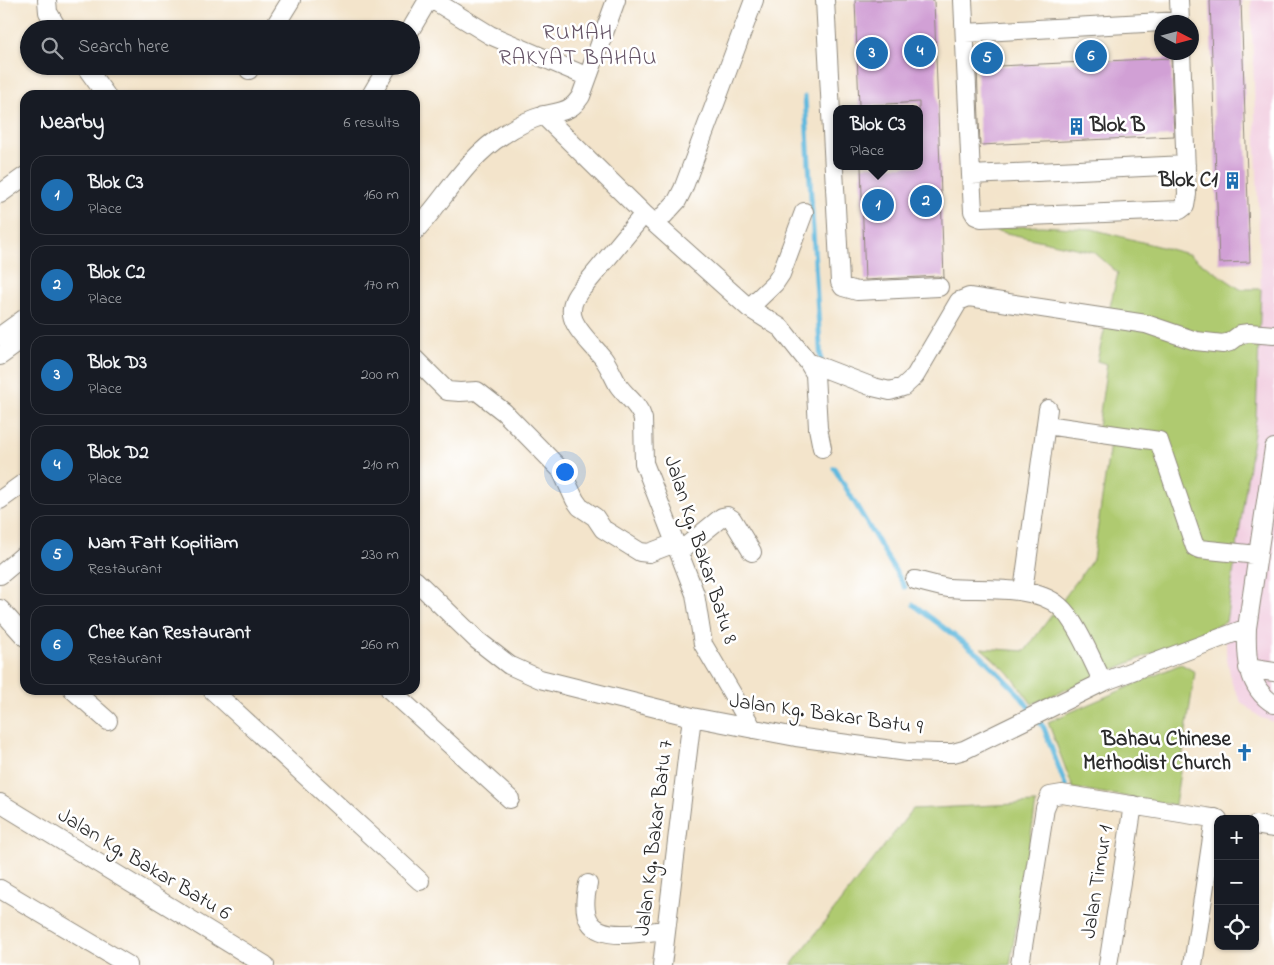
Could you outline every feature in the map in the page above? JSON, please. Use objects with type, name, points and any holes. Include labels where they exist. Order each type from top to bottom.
[{"type":"street","points":[[46,0],[48,12],[53,20]]},
{"type":"street","points":[[279,20],[291,0]]},
{"type":"street","points":[[416,20],[428,0]]},
{"type":"street","points":[[433,0],[490,35],[588,77]]},
{"type":"street","points":[[420,225],[464,168],[486,146],[523,124],[572,107],[581,96],[616,0]]},
{"type":"street","name":"Jalan Kg. Bakar Batu 8","points":[[753,729],[703,644],[695,594],[644,464],[642,413],[619,386],[604,360],[577,330],[572,308],[576,294],[650,219],[676,201],[683,189],[754,0]]},
{"type":"street","points":[[825,0],[833,150]]},
{"type":"street","points":[[964,0],[973,211],[976,216],[981,218],[1180,210],[1184,206],[1187,194],[1181,60]]},
{"type":"street","points":[[1179,0],[1180,15]]},
{"type":"street","points":[[965,33],[1154,23]]},
{"type":"street","points":[[92,75],[102,90]]},
{"type":"street","points":[[374,90],[383,75]]},
{"type":"street","points":[[544,116],[650,219],[749,308],[781,328],[817,365],[873,387],[890,391],[904,386],[915,376],[959,301],[969,297],[1146,324],[1196,341],[1223,344],[1230,342],[1241,334],[1274,335]]},
{"type":"street","points":[[971,175],[1186,166]]},
{"type":"street","points":[[834,170],[840,282],[843,287],[857,291],[939,287]]},
{"type":"street","points":[[0,194],[20,180]]},
{"type":"street","points":[[749,308],[775,283],[781,274],[804,212]]},
{"type":"street","points":[[0,336],[20,322]]},
{"type":"street","points":[[0,356],[20,342]]},
{"type":"street","points":[[420,364],[447,391],[477,391],[504,412],[560,470],[580,507],[595,517],[603,529],[640,552],[649,553],[677,548],[722,517],[727,516],[732,519],[752,552]]},
{"type":"street","points":[[817,365],[814,374],[818,428],[822,448]]},
{"type":"street","points":[[1023,591],[1047,417],[1160,441],[1195,547],[1258,555]]},
{"type":"street","points":[[1274,448],[1270,505],[1258,555],[1247,628],[1246,649],[1248,668],[1255,685],[1265,699],[1274,704]]},
{"type":"street","points":[[0,500],[20,486]]},
{"type":"street","points":[[0,576],[20,558]]},
{"type":"street","points":[[915,580],[947,588],[1032,592],[1048,598],[1061,606],[1074,625],[1103,682]]},
{"type":"street","name":"Jalan Kg. Bakar Batu 9","points":[[420,585],[477,640],[509,665],[540,679],[692,717],[796,737],[907,752],[953,753],[964,750],[1103,682],[1247,628]]},
{"type":"street","points":[[0,609],[20,631]]},
{"type":"street","points":[[1248,668],[1274,672]]},
{"type":"street","points":[[79,695],[108,721]]},
{"type":"street","points":[[217,695],[420,882]]},
{"type":"street","points":[[396,695],[510,799]]},
{"type":"street","name":"Jalan Kg. Bakar Batu 7","points":[[662,965],[692,717]]},
{"type":"street","points":[[1020,965],[1044,808],[1050,796],[1062,794],[1214,818]]},
{"type":"street","name":"Jalan Kg. Bakar Batu 6","points":[[0,803],[265,965]]},
{"type":"street","name":"Jalan Timur 1","points":[[1108,965],[1133,805]]},
{"type":"street","points":[[1259,826],[1274,828]]},
{"type":"street","points":[[1193,965],[1214,837]]},
{"type":"street","points":[[588,884],[584,898],[585,912],[590,922],[598,930],[607,934],[620,935],[666,930]]},
{"type":"street","points":[[0,889],[128,965]]},
{"type":"shaded area","points":[[1251,0],[1274,0],[1274,722],[1261,718],[1241,702],[1232,684],[1226,653],[1226,622],[1256,419],[1261,289]]},
{"type":"green space","points":[[1041,226],[1092,229],[1188,254],[1240,289],[1261,289],[1256,419],[1226,622],[1032,704],[1010,674],[981,648],[1025,651],[1093,559],[1110,444],[1096,441],[1107,364],[1097,361],[1118,273],[1094,252],[983,228]]},
{"type":"green space","points":[[1181,664],[1195,672],[1175,805],[1073,788],[1048,722]]},
{"type":"green space","points":[[1036,803],[1010,965],[791,965],[913,809]]},
{"type":"building","points":[[855,0],[934,0],[944,278],[938,276],[865,280],[861,170],[923,170],[923,105],[919,105],[919,102],[859,105]]},
{"type":"building","name":"Blok C1","points":[[1210,0],[1241,0],[1250,262],[1219,263]]},
{"type":"building","points":[[1154,59],[1171,60],[1174,136],[980,145],[977,67]]},
{"type":"waterway","points":[[805,97],[821,363]]},
{"type":"waterway","points":[[834,468],[905,587]]},
{"type":"waterway","points":[[914,605],[981,656],[1018,693],[1044,728],[1066,787]]},
{"type":"place","name":"Blok D2","points":[[920,51]]},
{"type":"place","name":"Blok D3","points":[[872,53]]},
{"type":"place","name":"Chee Kan Restaurant","points":[[1091,56]]},
{"type":"place","name":"Nam Fatt Kopitiam","points":[[987,58]]},
{"type":"place","name":"Blok B","points":[[1076,126]]},
{"type":"place","name":"Blok C1","points":[[1232,181]]},
{"type":"place","name":"Blok C2","points":[[926,201]]},
{"type":"place","name":"Blok C3","points":[[878,205]]},
{"type":"place","name":"Bahau Chinese Methodist Church","points":[[1245,752]]},
{"type":"district","name":"RUMAH RAKYAT BAHAU","points":[[578,46]]}]
